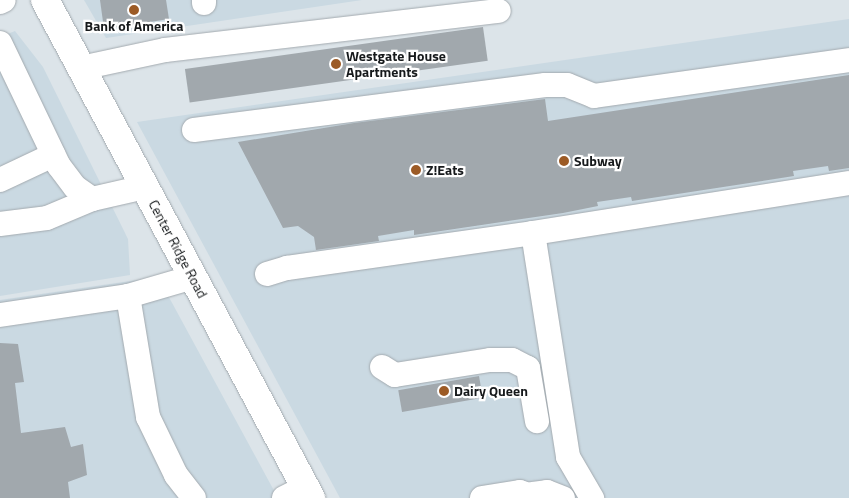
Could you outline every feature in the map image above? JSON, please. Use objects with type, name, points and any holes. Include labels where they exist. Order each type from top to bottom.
[{"type":"main road","name":"Center Ridge Road","points":[[45,0],[193,277],[300,494]]},
{"type":"street","points":[[0,2],[4,0]]},
{"type":"street","points":[[81,68],[165,50],[499,11]]},
{"type":"street","points":[[1,48],[54,155],[75,187],[92,199]]},
{"type":"street","points":[[194,130],[544,85],[567,85],[594,96],[849,60]]},
{"type":"street","points":[[0,180],[54,155]]},
{"type":"street","points":[[267,274],[288,268],[533,233],[849,184]]},
{"type":"street","points":[[0,224],[47,218],[92,199],[145,187]]},
{"type":"street","points":[[533,233],[568,457],[592,498]]},
{"type":"street","points":[[0,315],[128,296],[193,277]]},
{"type":"street","points":[[128,296],[148,417],[176,475],[194,498]]},
{"type":"street","points":[[382,367],[395,374],[512,360],[528,368],[537,421]]},
{"type":"street","points":[[482,498],[520,492],[535,496],[547,492],[563,498]]},
{"type":"shaded area","points":[[84,0],[362,0],[106,38]]},
{"type":"shaded area","points":[[849,19],[849,498],[340,498],[137,122]]},
{"type":"shaded area","points":[[15,31],[43,67],[128,239],[130,275],[0,296],[0,37]]},
{"type":"shaded area","points":[[158,277],[278,498],[0,498],[0,300]]},
{"type":"building","name":"Bank of America","points":[[100,0],[166,0],[169,19],[104,29]]},
{"type":"building","name":"Westgate House Apartments","points":[[483,27],[488,61],[190,103],[185,69]]},
{"type":"building","points":[[849,75],[849,168],[829,171],[828,166],[793,171],[794,176],[632,201],[631,197],[597,202],[598,206],[563,213],[414,235],[414,230],[378,236],[379,241],[316,250],[314,237],[298,226],[283,228],[238,142],[354,123],[545,99],[548,121]]},
{"type":"building","points":[[0,343],[18,344],[24,382],[15,383],[21,433],[65,427],[71,447],[83,444],[87,475],[68,482],[70,498],[0,498]]},
{"type":"building","points":[[479,376],[483,398],[402,412],[398,390]]},
{"type":"place","name":"Bank of America","points":[[134,10]]},
{"type":"place","name":"Westgate House Apartments","points":[[336,64]]},
{"type":"place","name":"Subway","points":[[564,161]]},
{"type":"place","name":"Z!Eats","points":[[416,170]]},
{"type":"place","name":"Dairy Queen","points":[[444,391]]}]
